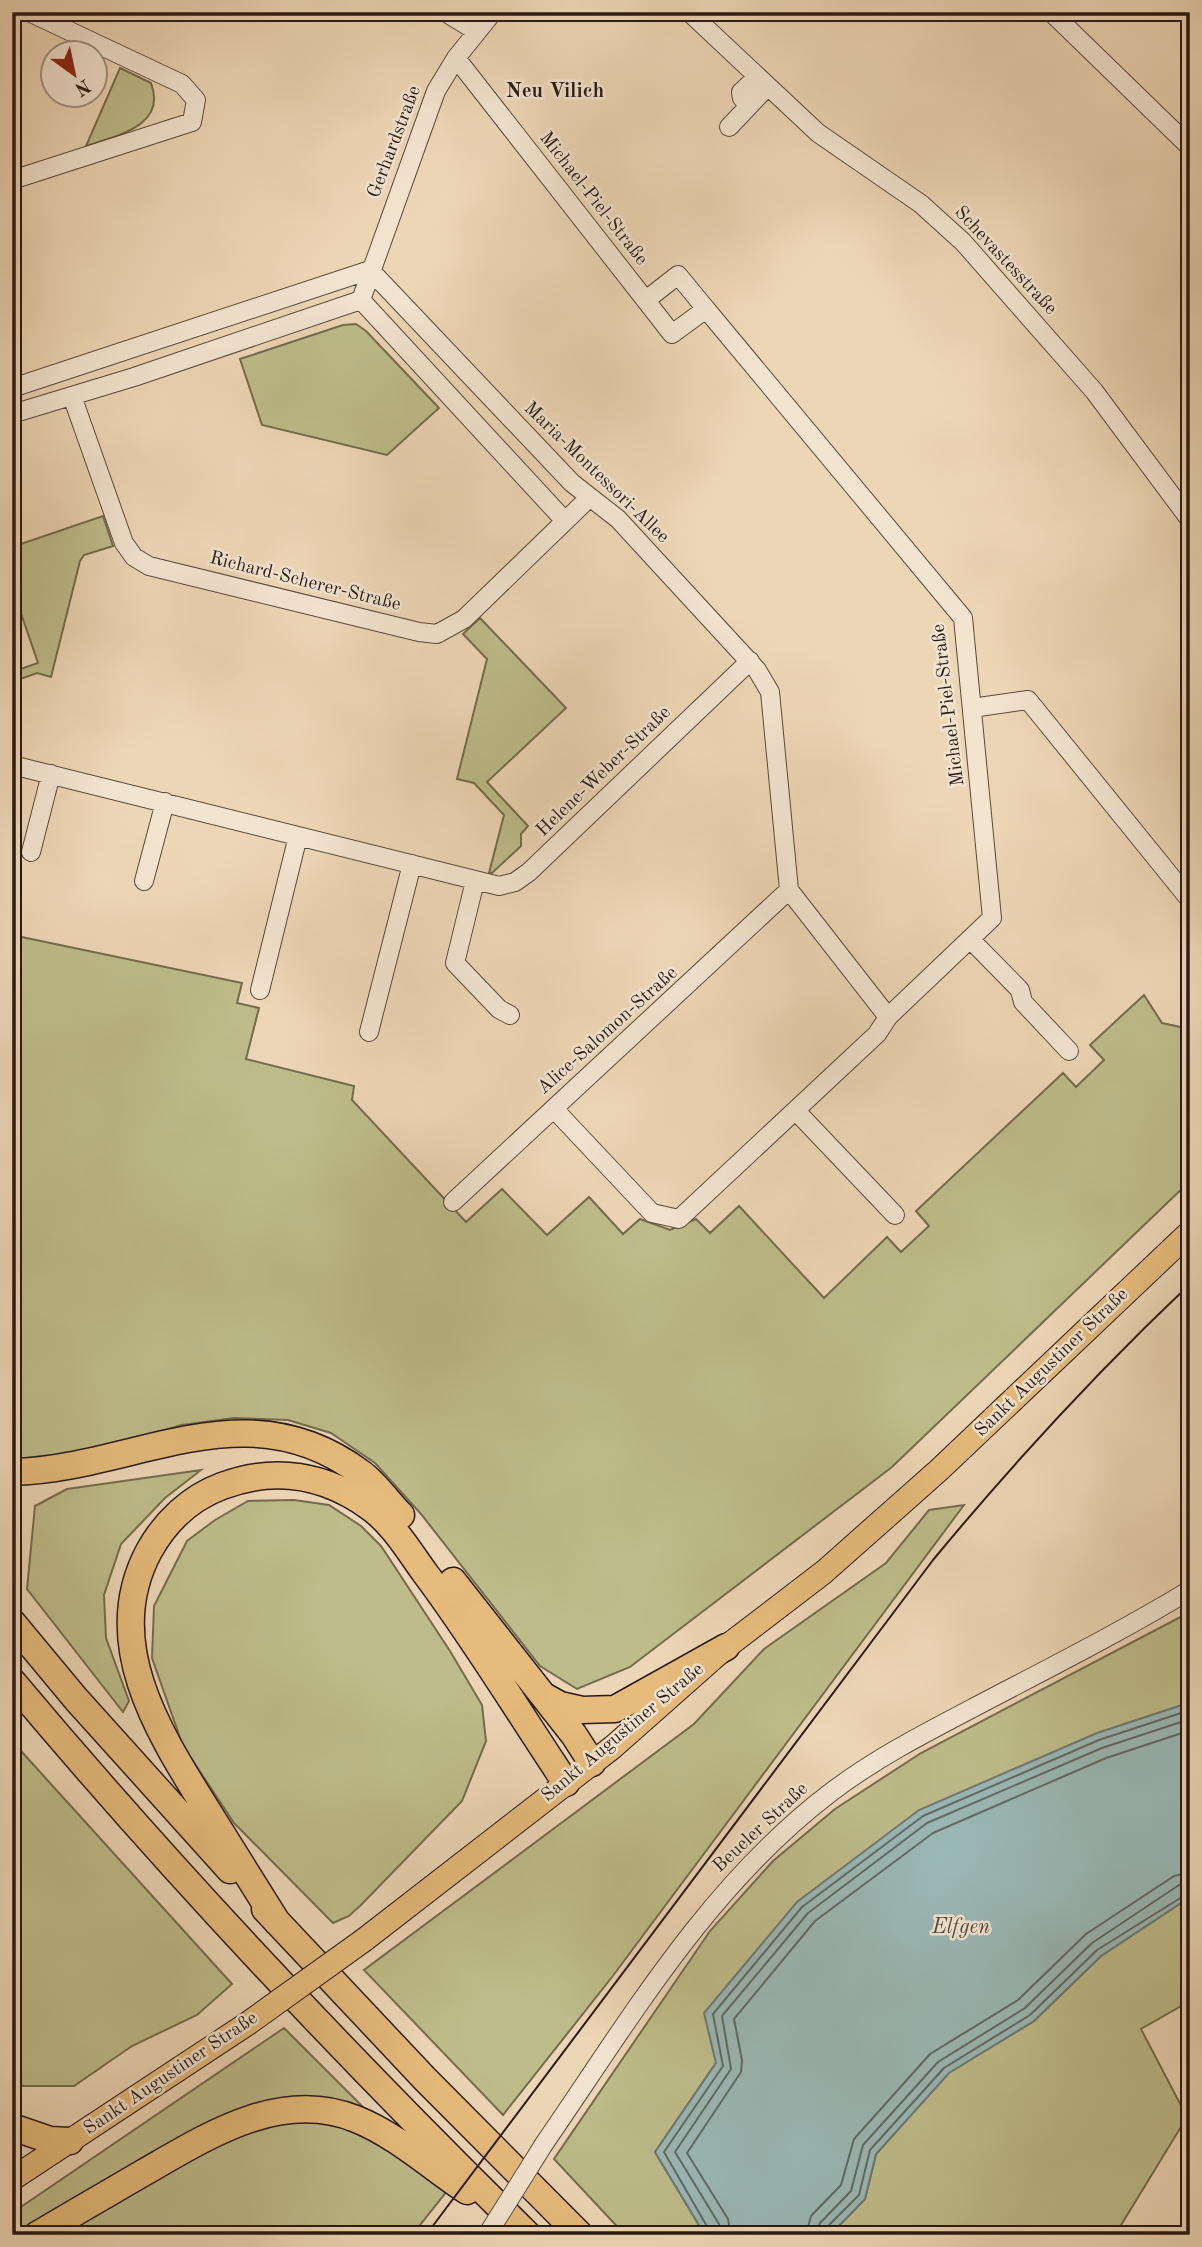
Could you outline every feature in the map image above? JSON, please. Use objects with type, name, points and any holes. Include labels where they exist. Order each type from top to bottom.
[{"type":"highway","points":[[12,1472],[46,1471],[184,1440],[235,1432],[283,1434],[326,1450],[363,1474],[404,1519],[543,1695],[592,1763]]},
{"type":"highway","points":[[277,1922],[166,1742],[147,1703],[132,1650],[130,1624],[133,1593],[142,1564],[157,1536],[176,1514],[196,1498],[248,1477],[279,1474],[313,1478],[344,1489],[374,1510],[396,1533],[461,1621],[566,1783]]},
{"type":"highway","points":[[12,1622],[76,1699],[277,1922],[425,2079],[580,2235]]},
{"type":"highway","points":[[543,1695],[560,1705],[582,1710],[615,1709],[726,1647]]},
{"type":"highway","points":[[12,1681],[216,1912],[396,2104],[526,2233]]},
{"type":"highway","points":[[12,1703],[45,1720]]},
{"type":"highway","points":[[37,2235],[206,2136],[249,2119],[300,2109],[338,2113],[378,2129],[526,2233]]},
{"type":"highway","points":[[12,2127],[50,2140],[70,2141]]},
{"type":"main road","name":"Sankt Augustiner Straße","points":[[12,2179],[247,2024],[364,1940],[592,1763],[726,1647],[824,1572],[939,1470],[1190,1232]]},
{"type":"street","points":[[445,12],[476,31]]},
{"type":"street","name":"Gerhardstraße","points":[[361,300],[436,91],[456,58],[493,12]]},
{"type":"street","name":"Schevastesstraße","points":[[689,12],[761,83],[818,133],[921,204],[963,242],[1094,391],[1190,520]]},
{"type":"street","points":[[1051,12],[1190,147]]},
{"type":"street","points":[[12,180],[192,122],[196,100],[181,84],[32,13]]},
{"type":"street","name":"Michael-Piel-Straße","points":[[456,58],[673,334],[706,309]]},
{"type":"street","points":[[729,127],[749,106],[761,83]]},
{"type":"street","points":[[12,388],[370,270]]},
{"type":"street","name":"Maria-Montessori-Allee","points":[[370,270],[589,498],[618,519],[750,661],[770,692],[789,890]]},
{"type":"street","name":"Michael-Piel-Straße","points":[[554,1109],[652,1213],[676,1220],[877,1034],[888,1017],[992,918],[963,618],[678,275],[646,300]]},
{"type":"street","points":[[12,414],[361,300],[565,521]]},
{"type":"street","name":"Richard-Scherer-Straße","points":[[72,396],[124,544],[134,557],[149,566],[437,635],[451,629],[470,615],[589,498]]},
{"type":"street","name":"Helene-Weber-Straße","points":[[12,765],[499,886],[515,882],[529,873],[750,661]]},
{"type":"street","points":[[972,708],[1028,700],[1190,900]]},
{"type":"street","points":[[31,852],[51,774]]},
{"type":"street","points":[[144,881],[165,802]]},
{"type":"street","points":[[260,990],[298,836]]},
{"type":"street","points":[[369,1032],[412,864]]},
{"type":"street","points":[[475,881],[455,962],[499,1009],[510,1015]]},
{"type":"street","points":[[789,890],[888,1017]]},
{"type":"street","name":"Alice-Salomon-Straße","points":[[453,1202],[789,890]]},
{"type":"street","points":[[970,939],[1020,990],[1023,1002],[1069,1051]]},
{"type":"street","points":[[796,1111],[895,1215]]},
{"type":"street","name":"Beueler Straße","points":[[487,2235],[544,2144],[679,1946],[729,1884],[782,1831],[832,1791],[912,1740],[1141,1620],[1190,1590]]},
{"type":"shaded area","points":[[120,68],[151,83],[154,98],[146,119],[136,127],[86,146],[103,108],[108,108],[108,96]]},
{"type":"shaded area","points":[[356,324],[366,331],[439,408],[387,455],[262,425],[240,359],[343,325]]},
{"type":"shaded area","points":[[103,516],[113,546],[84,555],[80,561],[51,677],[37,673],[12,682],[12,672],[38,663],[12,587],[12,547]]},
{"type":"shaded area","points":[[480,618],[566,708],[487,782],[528,826],[521,834],[521,846],[492,873],[489,873],[504,815],[474,783],[457,779],[487,659],[463,634]]},
{"type":"shaded area","points":[[12,935],[242,983],[237,1003],[259,1008],[246,1059],[354,1086],[352,1100],[466,1222],[502,1189],[547,1235],[589,1197],[623,1234],[640,1219],[670,1230],[696,1219],[710,1233],[739,1206],[824,1298],[887,1237],[901,1252],[929,1226],[916,1211],[1063,1073],[1076,1087],[1104,1060],[1090,1045],[1144,995],[1162,1023],[1190,1029],[1190,1181],[892,1467],[630,1667],[577,1689],[540,1666],[421,1514],[375,1463],[331,1433],[288,1420],[234,1418],[182,1425],[36,1466],[12,1463]]},
{"type":"shaded area","points":[[201,1470],[165,1498],[121,1544],[104,1595],[106,1638],[129,1701],[123,1712],[27,1589],[35,1506],[67,1489]]},
{"type":"shaded area","points":[[294,1500],[329,1505],[361,1526],[381,1546],[482,1705],[486,1741],[462,1801],[361,1905],[349,1916],[333,1923],[234,1823],[183,1746],[152,1658],[154,1606],[187,1541],[215,1520],[248,1501]]},
{"type":"shaded area","points":[[964,1505],[612,1977],[503,2115],[364,1970],[694,1724],[764,1649],[886,1563],[929,1510]]},
{"type":"shaded area","points":[[1190,1612],[1190,1709],[1184,1704],[716,2063],[655,2152],[702,2230],[711,2235],[625,2235],[554,2159],[710,1931],[773,1861],[835,1809],[921,1753]]},
{"type":"shaded area","points":[[12,1741],[232,1984],[197,2015],[132,2046],[74,2086],[23,2086],[12,2079]]},
{"type":"shaded area","points":[[1190,1897],[1190,2001],[1141,2029],[1187,2117],[1115,2235],[830,2235],[865,2199],[876,2154],[949,2072],[1034,2021],[1101,1956]]},
{"type":"shaded area","points":[[284,2028],[447,2191],[412,2235],[12,2235],[12,2213]]},
{"type":"water","name":"Elfgen","points":[[1185,1704],[1190,1709],[1190,1897],[1101,1956],[1034,2021],[949,2073],[876,2154],[865,2199],[830,2235],[711,2235],[702,2230],[655,2152],[716,2063],[704,2013],[797,1902],[919,1810],[1097,1733]]},
{"type":"tram line","points":[[426,2235],[933,1560],[1057,1418],[1190,1284]]},
{"type":"district","name":"Neu Vilich","points":[[555,91]]}]
